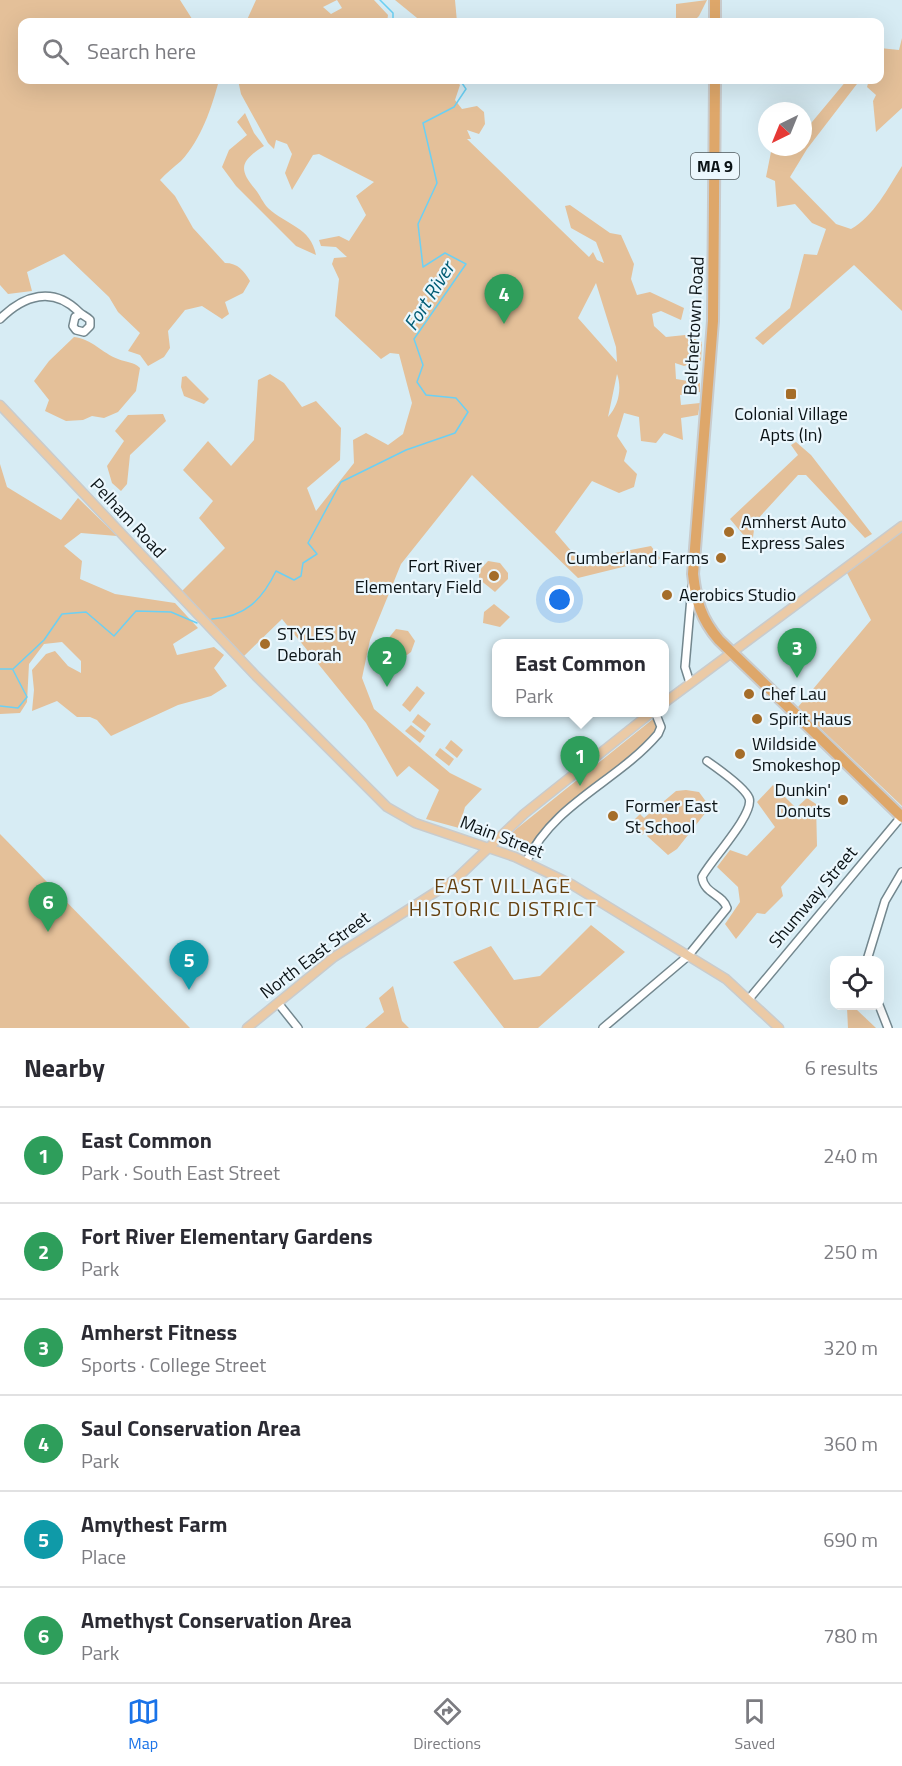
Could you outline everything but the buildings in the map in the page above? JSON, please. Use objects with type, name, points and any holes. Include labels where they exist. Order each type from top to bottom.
[{"type":"highway","points":[[715,0],[715,18]]},
{"type":"highway","name":"Belchertown Road","points":[[715,84],[713,321],[693,574],[695,600],[701,616],[708,628],[732,652]]},
{"type":"highway","name":"MA 9","points":[[732,652],[902,817]]},
{"type":"main road","name":"Pelham Road","points":[[0,405],[234,653]]},
{"type":"main road","points":[[669,699],[902,526]]},
{"type":"main road","name":"Main Street","points":[[234,653],[387,807],[415,823],[526,862],[578,888],[726,979],[779,1028]]},
{"type":"main road","name":"North East Street","points":[[248,1028],[365,935],[456,879],[530,810],[647,717]]},
{"type":"street","points":[[0,319],[18,303],[38,297],[69,303],[80,314]]},
{"type":"street","name":"Belchertown Road","points":[[690,683],[686,675],[685,655],[693,574]]},
{"type":"street","points":[[526,862],[538,839],[557,817],[653,741],[661,727],[656,717]]},
{"type":"street","points":[[603,1028],[688,956],[727,908],[724,902],[705,887],[702,877],[745,816],[750,803],[746,794],[707,761]]},
{"type":"street","name":"Shumway Street","points":[[749,999],[902,817]]},
{"type":"street","points":[[868,956],[885,901],[902,872]]},
{"type":"street","points":[[278,1003],[298,1028]]},
{"type":"street","points":[[881,1010],[888,1028]]},
{"type":"shaded area","points":[[0,0],[180,0],[191,18],[18,18],[18,84],[218,84],[200,133],[188,153],[160,180],[175,196],[193,228],[225,263],[234,264],[245,274],[250,281],[243,293],[225,302],[229,314],[222,319],[202,306],[185,310],[168,331],[170,348],[164,357],[148,366],[140,355],[128,351],[140,333],[118,312],[109,297],[64,254],[27,272],[32,291],[8,294],[0,285]]},
{"type":"shaded area","points":[[256,0],[337,0],[374,0],[388,15],[388,18],[248,18]],"holes":[[[337,0],[342,8],[331,14],[323,7]]]},
{"type":"shaded area","points":[[395,0],[455,0],[457,18],[417,18]]},
{"type":"shaded area","points":[[707,0],[697,18],[676,18],[676,4]]},
{"type":"shaded area","points":[[902,38],[902,108],[876,132],[873,101],[876,95],[867,87],[868,84],[884,84],[884,48],[899,50]]},
{"type":"shaded area","points":[[239,84],[459,84],[455,100],[462,109],[477,106],[484,112],[485,124],[479,134],[467,130],[471,139],[467,139],[589,257],[593,252],[597,260],[604,263],[596,242],[571,228],[565,206],[570,205],[610,233],[621,235],[634,264],[631,279],[637,295],[650,292],[684,308],[681,320],[661,311],[652,314],[654,326],[666,337],[685,335],[702,342],[701,361],[684,366],[675,363],[676,379],[700,383],[700,392],[680,395],[681,405],[700,403],[698,415],[681,418],[683,440],[664,433],[656,443],[641,441],[639,417],[624,413],[617,436],[627,451],[624,461],[637,474],[634,487],[619,493],[592,481],[555,532],[579,560],[651,546],[660,558],[651,568],[643,562],[578,578],[472,475],[401,564],[370,640],[362,678],[374,709],[450,773],[482,789],[465,807],[459,828],[426,819],[439,790],[409,766],[397,777],[366,723],[282,619],[244,656],[182,591],[225,548],[199,518],[213,501],[183,470],[208,441],[231,466],[254,440],[258,380],[270,374],[284,383],[302,407],[316,401],[341,428],[340,460],[307,488],[316,511],[354,463],[353,440],[366,433],[388,445],[403,434],[412,403],[399,354],[390,353],[381,359],[335,316],[339,279],[332,264],[334,258],[347,257],[336,247],[321,246],[319,240],[339,236],[349,241],[366,215],[356,196],[374,182],[319,154],[313,155],[292,190],[285,173],[292,154],[287,144],[276,140],[274,149],[268,143],[241,94]],"holes":[[[596,283],[616,347],[617,362],[578,318]],[[617,374],[619,385],[615,407],[608,417]]]},
{"type":"shaded area","points":[[844,84],[857,84],[812,142],[812,122]]},
{"type":"shaded area","points":[[245,113],[254,133],[264,146],[244,165],[249,182],[268,208],[309,238],[316,255],[296,246],[236,186],[222,167],[229,150],[247,135],[237,122]]},
{"type":"shaded area","points":[[770,156],[803,156],[790,177],[836,224],[851,229],[874,209],[902,166],[902,311],[854,265],[763,345],[755,338],[790,308],[804,254],[817,255],[826,229],[812,223],[795,204],[777,207],[775,181],[766,177]]},
{"type":"shaded area","points":[[74,337],[86,340],[112,356],[140,368],[136,391],[118,412],[104,418],[92,416],[83,420],[66,421],[45,411],[49,400],[34,381],[49,361]]},
{"type":"shaded area","points":[[186,376],[209,399],[204,404],[184,396],[181,387],[182,377]]},
{"type":"shaded area","points":[[163,414],[166,421],[130,455],[127,484],[121,491],[112,483],[107,466],[124,441],[115,431],[128,415]]},
{"type":"shaded area","points":[[796,442],[811,455],[872,534],[865,538],[806,475],[798,475],[755,522],[752,545],[730,519],[798,455],[791,445]]},
{"type":"shaded area","points":[[0,464],[7,487],[61,520],[78,498],[117,536],[81,533],[64,546],[82,561],[80,579],[115,594],[175,603],[198,628],[173,644],[177,655],[214,647],[224,655],[214,668],[227,686],[211,696],[178,705],[111,736],[97,720],[90,717],[77,717],[57,701],[32,711],[34,690],[32,670],[46,654],[55,651],[68,666],[81,673],[81,661],[62,642],[44,644],[29,664],[27,702],[20,713],[0,714]]},
{"type":"shaded area","points":[[902,531],[902,806],[798,707],[871,620],[847,573]]},
{"type":"shaded area","name":"Fort River Elementary Field","points":[[488,561],[500,563],[508,573],[508,579],[495,592],[479,579],[479,571]]},
{"type":"shaded area","points":[[494,604],[510,617],[500,627],[483,623],[484,612]]},
{"type":"shaded area","points":[[396,629],[408,631],[415,641],[411,652],[400,660],[383,645]]},
{"type":"shaded area","points":[[417,686],[425,693],[410,712],[402,705]]},
{"type":"shaded area","points":[[418,714],[431,724],[425,732],[412,722]]},
{"type":"shaded area","points":[[653,719],[657,727],[651,739],[553,819],[524,853],[509,847],[506,841],[510,834]]},
{"type":"shaded area","points":[[411,725],[425,736],[420,743],[405,731]]},
{"type":"shaded area","points":[[451,740],[463,750],[457,758],[445,748]]},
{"type":"shaded area","points":[[440,748],[454,759],[449,766],[435,755]]},
{"type":"shaded area","points":[[773,785],[796,808],[807,798],[816,804],[817,846],[781,887],[783,896],[765,914],[757,913],[736,939],[725,924],[740,902],[738,887],[717,867],[730,850],[747,856],[775,827],[757,802]]},
{"type":"shaded area","points":[[676,791],[699,792],[710,807],[677,849],[668,855],[647,836],[652,826],[642,835],[630,824],[640,814],[644,818]]},
{"type":"shaded area","points":[[0,834],[2,836],[190,1028],[0,1028]]},
{"type":"shaded area","points":[[591,925],[625,952],[538,1028],[504,1028],[453,962],[491,946],[514,980],[540,976]]},
{"type":"shaded area","points":[[393,986],[402,1021],[409,1028],[365,1028],[384,1012],[379,998]]},
{"type":"shaded area","points":[[847,1010],[857,1010],[876,1028],[848,1028]]},
{"type":"waterway","name":"Fort River","points":[[380,0],[393,13],[393,18]]},
{"type":"waterway","name":"Fort River","points":[[212,619],[224,618],[243,611],[265,590],[276,571],[294,580],[301,576],[303,563],[317,554],[308,543],[341,482],[406,450],[455,433],[468,412],[456,398],[426,395],[417,382],[423,365],[414,339],[466,264],[445,253],[423,267],[418,224],[437,183],[423,123],[454,107],[466,89],[463,84]]},
{"type":"waterway","name":"Fort River","points":[[13,669],[44,640],[62,614],[86,612],[114,636],[136,611],[171,612],[197,623]]},
{"type":"waterway","points":[[0,669],[12,669]]},
{"type":"waterway","points":[[0,706],[18,708],[27,697],[13,670]]},
{"type":"place","name":"Saul Conservation Area","points":[[504,324]]},
{"type":"place","name":"Colonial Village Apts (In)","points":[[791,394]]},
{"type":"place","name":"Amherst Auto Express Sales","points":[[729,532]]},
{"type":"place","name":"Cumberland Farms","points":[[721,558]]},
{"type":"place","name":"Fort River Elementary Field","points":[[494,576]]},
{"type":"place","name":"Aerobics Studio","points":[[667,595]]},
{"type":"place","name":"STYLES by Deborah","points":[[265,644]]},
{"type":"place","name":"Amherst Fitness","points":[[797,678]]},
{"type":"place","name":"Fort River Elementary Gardens","points":[[387,687]]},
{"type":"place","name":"Chef Lau","points":[[749,694]]},
{"type":"place","name":"Spirit Haus","points":[[757,719]]},
{"type":"place","name":"Wildside Smokeshop","points":[[740,754]]},
{"type":"place","name":"East Common","points":[[580,786]]},
{"type":"place","name":"Dunkin' Donuts","points":[[843,800]]},
{"type":"place","name":"Former East St School","points":[[613,816]]},
{"type":"place","name":"Amethyst Conservation Area","points":[[48,932]]},
{"type":"place","name":"Amythest Farm","points":[[189,990]]},
{"type":"district","name":"EAST VILLAGE HISTORIC DISTRICT","points":[[503,898]]}]
